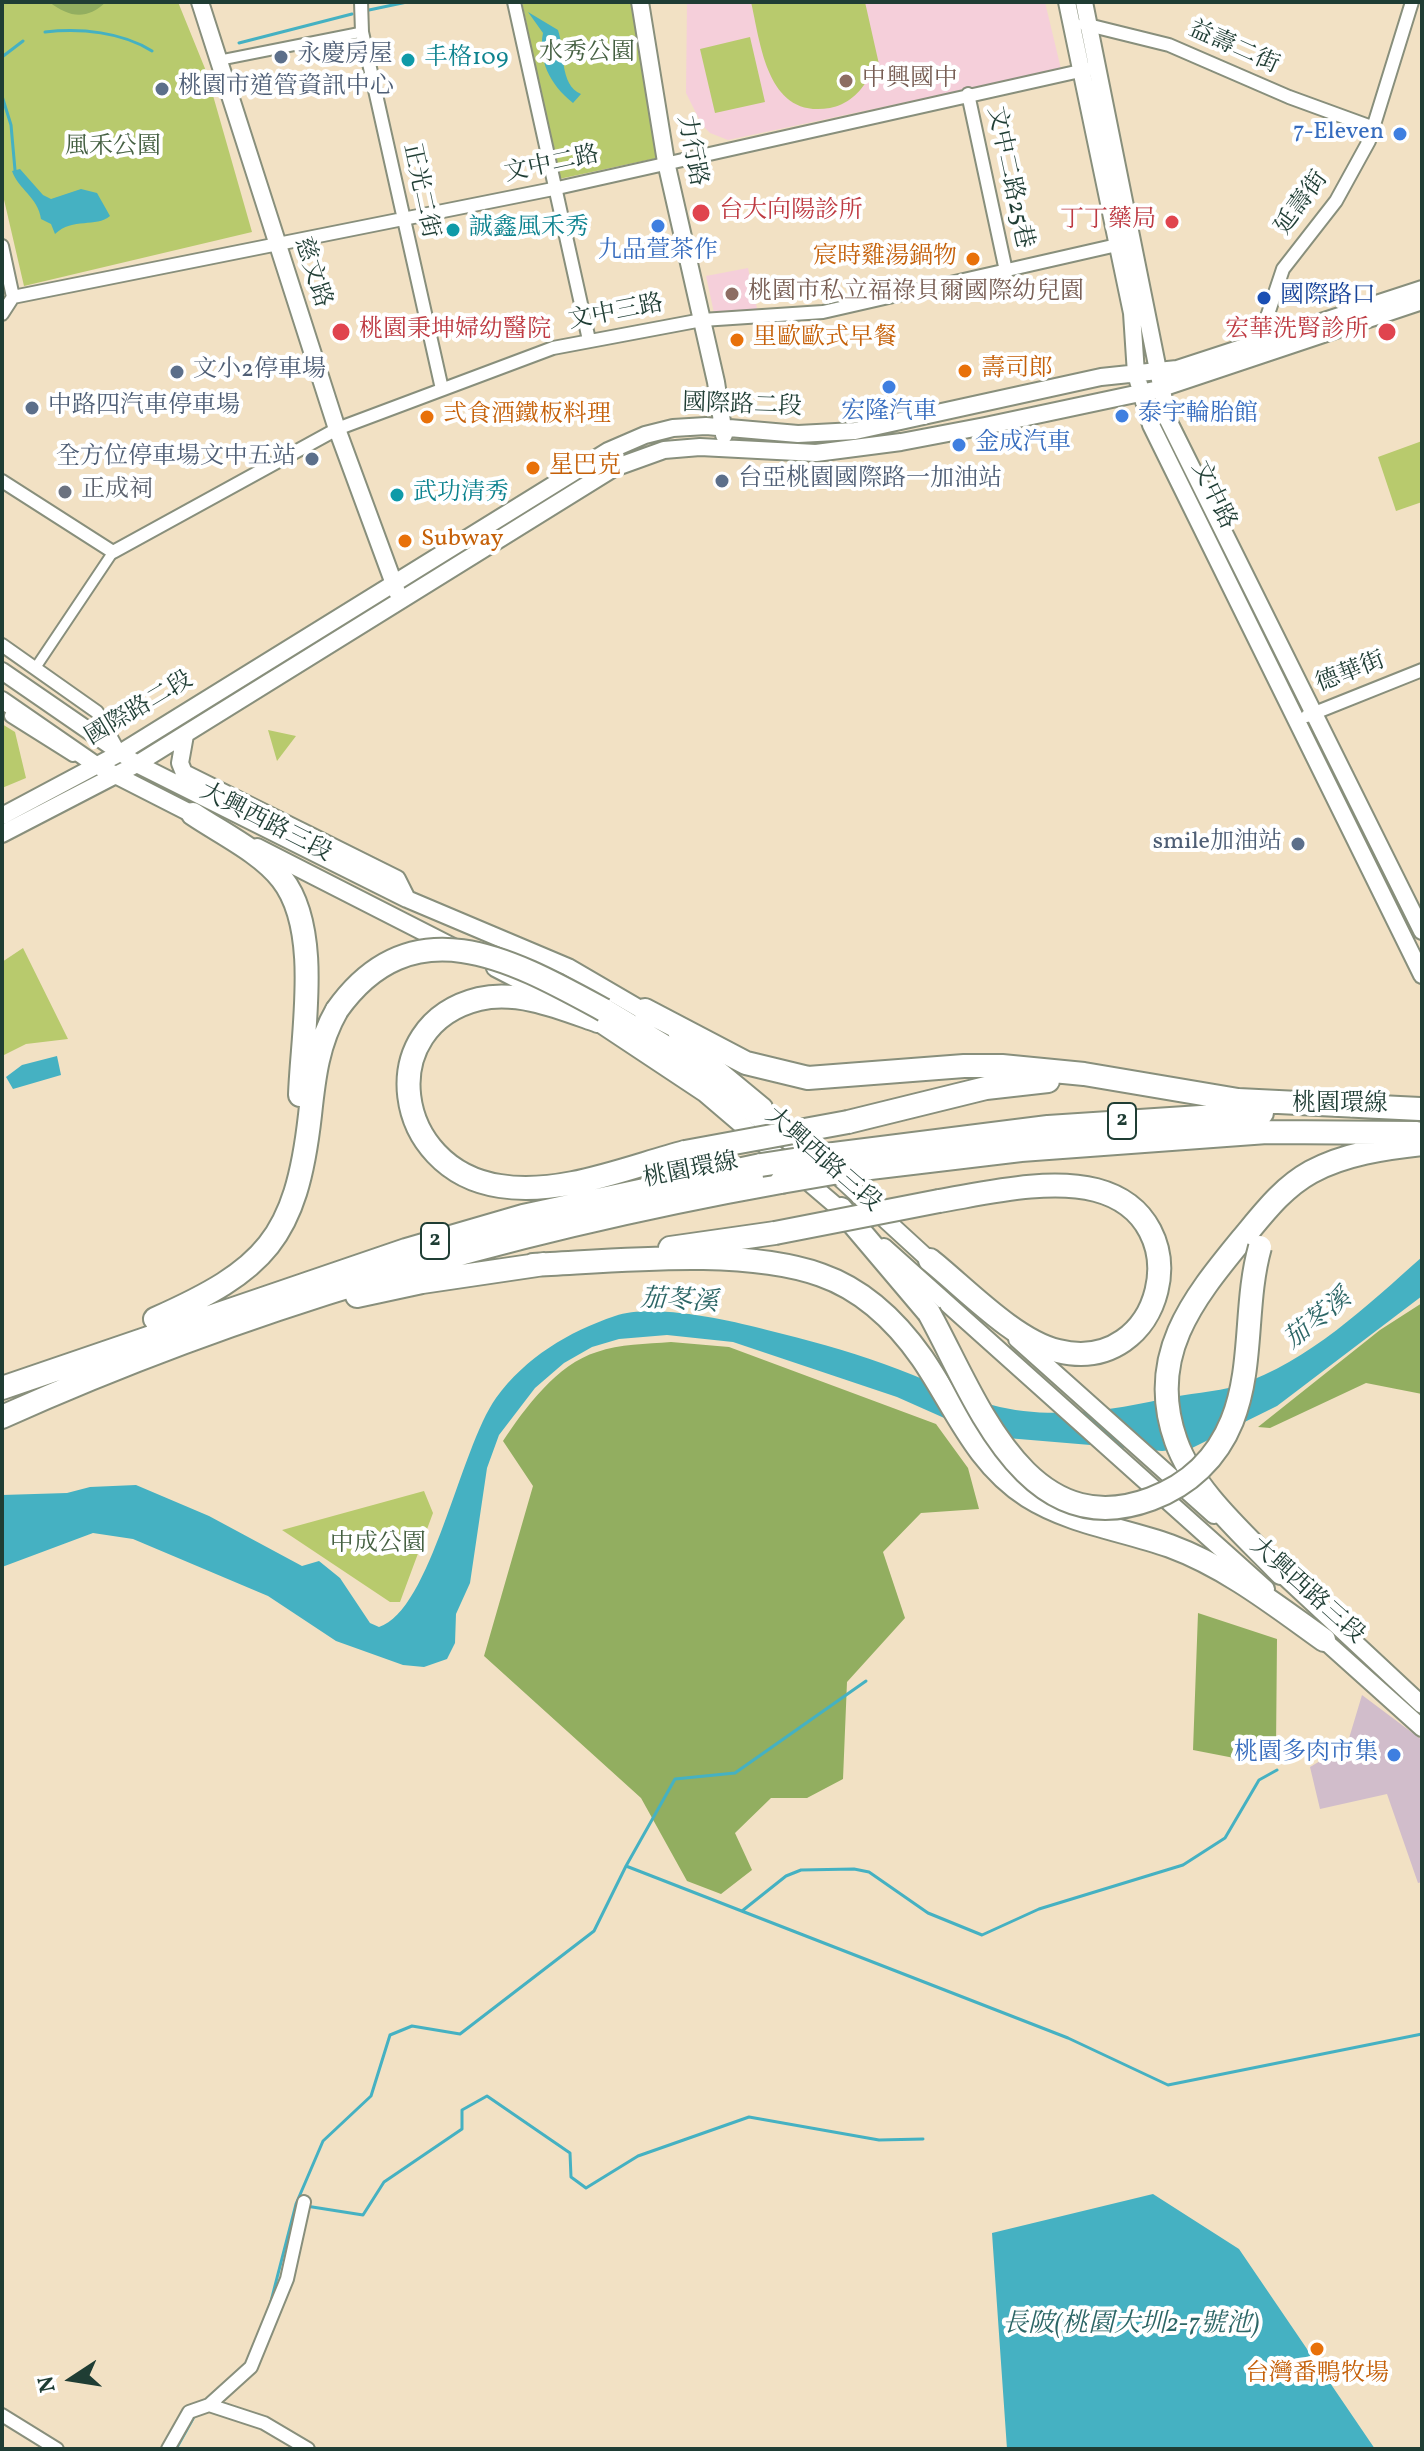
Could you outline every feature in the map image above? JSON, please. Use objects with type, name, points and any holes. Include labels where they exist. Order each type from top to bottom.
[{"type":"highway","points":[[193,814],[271,867],[290,892],[302,921],[305,963],[299,1139],[287,1215]]},
{"type":"highway","points":[[10,1384],[115,1342],[239,1277],[257,1260],[287,1215],[302,1175],[319,1050],[337,1010],[375,969],[408,955],[437,949],[461,949],[504,960],[601,1016],[677,1054],[833,1164]]},
{"type":"highway","points":[[601,1016],[525,999],[500,997],[479,1000],[442,1017],[417,1049],[410,1071],[411,1108],[422,1139],[435,1156],[465,1176],[520,1188],[576,1181],[685,1152],[848,1122],[1005,1084],[1054,1081],[1153,1088]]},
{"type":"highway","points":[[645,1010],[746,1063],[787,1075],[832,1078],[964,1066],[1002,1066],[1084,1074],[1238,1100],[1421,1109]]},
{"type":"highway","name":"桃園環線","points":[[2,1417],[207,1336],[410,1265],[529,1233],[781,1182],[833,1164],[1048,1127],[1250,1114],[1421,1109]]},
{"type":"highway","name":"桃園環線","points":[[115,1342],[523,1216],[761,1165],[833,1164],[1267,1132],[1422,1133]]},
{"type":"highway","points":[[1281,1573],[1207,1493],[1177,1444],[1167,1407],[1167,1377],[1173,1348],[1187,1311],[1274,1200],[1312,1171],[1354,1156],[1422,1144]]},
{"type":"highway","points":[[841,1209],[929,1313],[988,1426],[1017,1466],[1048,1489],[1082,1504],[1118,1507],[1138,1503],[1190,1478],[1224,1439],[1240,1399],[1250,1299],[1260,1247],[1273,1220],[1294,1196],[1330,1168],[1354,1156]]},
{"type":"highway","points":[[207,1336],[375,1291],[533,1265],[775,1233],[939,1201],[1056,1187],[1107,1194],[1134,1211],[1150,1232],[1160,1261],[1159,1286],[1149,1313],[1128,1337],[1103,1350],[1077,1354],[1050,1349],[1026,1336],[930,1260]]},
{"type":"highway","points":[[533,1265],[627,1260],[774,1264],[822,1275],[876,1306],[911,1343],[977,1447],[1013,1485],[1063,1514],[1169,1546],[1221,1569],[1324,1640]]},
{"type":"street","name":"慈文路","points":[[200,2],[337,429],[401,601]]},
{"type":"street","name":"正光二街","points":[[361,2],[362,32],[442,389]]},
{"type":"street","points":[[514,2],[553,189],[589,340]]},
{"type":"street","name":"力行路","points":[[640,2],[666,162],[702,320],[723,428],[724,449]]},
{"type":"street","name":"文中路","points":[[1067,2],[1090,68],[1168,420],[1422,931]]},
{"type":"street","name":"文中路","points":[[1084,2],[1090,27],[1090,68],[1117,245],[1132,313],[1136,374],[1151,425],[1422,975]]},
{"type":"street","name":"延壽街","points":[[1268,340],[1264,326],[1283,269],[1336,201],[1374,128],[1412,2]]},
{"type":"street","name":"益壽二街","points":[[1071,20],[1169,45],[1289,97],[1374,128]]},
{"type":"street","points":[[221,60],[362,32]]},
{"type":"street","name":"文中二路","points":[[13,297],[553,189],[1090,68]]},
{"type":"street","name":"文中二路25巷","points":[[968,94],[1006,271]]},
{"type":"street","name":"文中三路","points":[[113,552],[337,429],[553,348],[702,320],[823,312],[1117,245]]},
{"type":"street","points":[[2,246],[13,297],[2,314]]},
{"type":"street","name":"國際路二段","points":[[2,834],[137,764],[614,468],[664,450],[724,449],[786,453],[856,449],[1140,392],[1158,381],[1268,340],[1422,289]]},
{"type":"street","name":"國際路二段","points":[[2,816],[120,753],[608,451],[673,428],[798,434],[855,431],[1101,377],[1136,374],[1158,381],[1422,301]]},
{"type":"street","points":[[2,481],[113,552],[36,667]]},
{"type":"street","name":"大興西路三段","points":[[2,645],[97,712],[120,753]]},
{"type":"street","name":"德華街","points":[[1297,721],[1422,670]]},
{"type":"street","name":"大興西路三段","points":[[2,671],[137,764],[407,899],[568,967],[645,1010],[725,1072],[833,1164],[930,1260],[1281,1573],[1422,1705]]},
{"type":"street","name":"大興西路三段","points":[[2,700],[96,765]]},
{"type":"street","name":"大興西路三段","points":[[2,709],[59,750],[96,765],[601,1016],[704,1093],[841,1209],[1422,1728]]},
{"type":"street","points":[[185,735],[180,763],[184,773],[397,879],[407,899]]},
{"type":"street","points":[[168,2449],[177,2428],[189,2412],[203,2407],[252,2364],[287,2279],[301,2205]]},
{"type":"street","points":[[203,2407],[264,2423],[308,2449]]},
{"type":"street","points":[[2,2415],[57,2449]]},
{"type":"shaded area","name":"中興國中","points":[[687,2],[1045,2],[1061,69],[728,140],[710,133],[702,125],[686,93]]},
{"type":"shaded area","name":"桃園市私立福祿貝爾國際幼兒園","points":[[748,268],[758,313],[714,313],[706,276]]},
{"type":"shaded area","points":[[1362,1695],[1422,1740],[1422,1882],[1418,1883],[1387,1794],[1320,1809],[1310,1767],[1347,1745]]},
{"type":"green space","name":"風禾公園","points":[[2,2],[178,2],[206,71],[252,232],[24,286],[2,191]]},
{"type":"green space","points":[[49,2],[106,2],[91,12],[78,15]]},
{"type":"green space","name":"水秀公園","points":[[522,2],[631,2],[657,158],[559,179]]},
{"type":"green space","points":[[751,2],[865,2],[883,82],[870,85],[868,78],[852,98],[830,108],[809,108],[792,102],[780,91],[771,75]]},
{"type":"green space","points":[[750,37],[765,102],[715,113],[700,49]]},
{"type":"green space","points":[[1422,441],[1422,502],[1396,511],[1378,457]]},
{"type":"green space","points":[[2,724],[15,732],[26,778],[2,788]]},
{"type":"green space","points":[[268,730],[296,736],[277,761]]},
{"type":"green space","points":[[23,948],[68,1039],[26,1044],[2,1056],[2,962]]},
{"type":"green space","points":[[1422,1303],[1422,1394],[1366,1383],[1270,1428],[1258,1427],[1380,1330]]},
{"type":"green space","points":[[671,1342],[729,1347],[936,1424],[968,1468],[979,1509],[921,1513],[883,1552],[905,1618],[847,1682],[843,1779],[807,1798],[771,1798],[735,1833],[752,1870],[721,1894],[687,1881],[641,1798],[484,1656],[533,1486],[503,1441],[543,1389],[582,1358],[615,1347]]},
{"type":"green space","name":"中成公園","points":[[424,1491],[433,1513],[400,1602],[390,1602],[282,1530]]},
{"type":"green space","points":[[1198,1613],[1277,1639],[1276,1749],[1260,1763],[1193,1750]]},
{"type":"water","points":[[528,12],[558,30],[566,75],[569,83],[581,94],[573,103],[557,88],[547,71],[542,52],[543,33]]},
{"type":"water","points":[[20,169],[43,195],[51,199],[81,189],[97,193],[110,216],[104,220],[69,226],[55,234],[51,224],[41,219],[36,205],[12,171]]},
{"type":"water","points":[[57,1056],[61,1075],[13,1089],[6,1077],[22,1065]]},
{"type":"water","points":[[1422,1257],[1422,1296],[1277,1406],[1192,1448],[1162,1451],[1007,1438],[969,1429],[897,1397],[733,1342],[667,1335],[619,1339],[592,1347],[564,1363],[535,1388],[499,1435],[487,1468],[470,1583],[456,1614],[455,1643],[447,1659],[424,1667],[403,1665],[336,1641],[268,1596],[133,1539],[93,1533],[2,1567],[2,1495],[67,1493],[90,1487],[136,1485],[209,1516],[302,1566],[319,1561],[340,1578],[370,1623],[379,1627],[397,1615],[414,1592],[444,1525],[483,1422],[496,1398],[534,1358],[565,1338],[615,1316],[631,1312],[670,1312],[733,1322],[855,1354],[992,1405],[1034,1412],[1078,1412],[1220,1390],[1264,1375],[1336,1330]]},
{"type":"water","name":"長陂(桃園大圳2-7號池)","points":[[1153,2194],[1239,2249],[1375,2449],[1007,2449],[992,2233]]},
{"type":"waterway","points":[[369,10],[407,2]]},
{"type":"waterway","points":[[239,43],[352,14]]},
{"type":"waterway","points":[[45,32],[101,33],[128,39],[152,51]]},
{"type":"waterway","points":[[2,57],[23,41]]},
{"type":"waterway","points":[[2,96],[11,125],[15,170]]},
{"type":"waterway","points":[[626,1866],[675,1779],[735,1773],[866,1681]]},
{"type":"waterway","points":[[742,1911],[786,1876],[801,1870],[854,1869],[869,1872],[928,1913],[982,1935],[1039,1909],[1183,1865],[1225,1838],[1259,1780],[1277,1770]]},
{"type":"waterway","points":[[270,2305],[296,2204],[323,2141],[371,2096],[390,2035],[412,2026],[460,2034],[594,1931],[626,1866],[1068,2038],[1168,2085],[1422,2034]]},
{"type":"waterway","points":[[306,2206],[363,2215],[384,2182],[462,2129],[462,2110],[487,2096],[570,2153],[571,2177],[586,2188],[638,2156],[749,2117],[879,2140],[923,2139]]},
{"type":"waterway","points":[[176,2449],[195,2415]]},
{"type":"place","name":"永慶房屋","points":[[281,57]]},
{"type":"place","name":"丰格109","points":[[408,60]]},
{"type":"place","name":"中興國中","points":[[846,81]]},
{"type":"place","name":"桃園市道管資訊中心","points":[[162,89]]},
{"type":"place","name":"7-Eleven","points":[[1400,134]]},
{"type":"place","name":"台大向陽診所","points":[[701,213]]},
{"type":"place","name":"丁丁藥局","points":[[1172,222]]},
{"type":"place","name":"九品萱茶作","points":[[658,226]]},
{"type":"place","name":"誠鑫風禾秀","points":[[453,230]]},
{"type":"place","name":"宸時雞湯鍋物","points":[[973,259]]},
{"type":"place","name":"桃園市私立福祿貝爾國際幼兒園","points":[[732,294]]},
{"type":"place","name":"國際路口","points":[[1264,298]]},
{"type":"place","name":"桃園秉坤婦幼醫院","points":[[341,332]]},
{"type":"place","name":"宏華洗腎診所","points":[[1387,332]]},
{"type":"place","name":"里歐歐式早餐","points":[[737,340]]},
{"type":"place","name":"壽司郎","points":[[965,371]]},
{"type":"place","name":"文小2停車場","points":[[177,372]]},
{"type":"place","name":"宏隆汽車","points":[[889,387]]},
{"type":"place","name":"中路四汽車停車場","points":[[32,408]]},
{"type":"place","name":"泰宇輪胎館","points":[[1122,416]]},
{"type":"place","name":"弍食酒鐵板料理","points":[[427,417]]},
{"type":"place","name":"金成汽車","points":[[959,445]]},
{"type":"place","name":"全方位停車場文中五站","points":[[312,459]]},
{"type":"place","name":"星巴克","points":[[533,468]]},
{"type":"place","name":"台亞桃園國際路一加油站","points":[[722,481]]},
{"type":"place","name":"正成祠","points":[[65,492]]},
{"type":"place","name":"武功清秀","points":[[397,495]]},
{"type":"place","name":"Subway","points":[[405,541]]},
{"type":"place","name":"smile加油站","points":[[1298,844]]},
{"type":"place","name":"桃園多肉市集","points":[[1394,1755]]},
{"type":"place","name":"台灣番鴨牧場","points":[[1317,2349]]},
{"type":"water label","name":"茄苳溪","points":[[679,1303]]},
{"type":"water label","name":"茄苳溪","points":[[1319,1321]]}]
